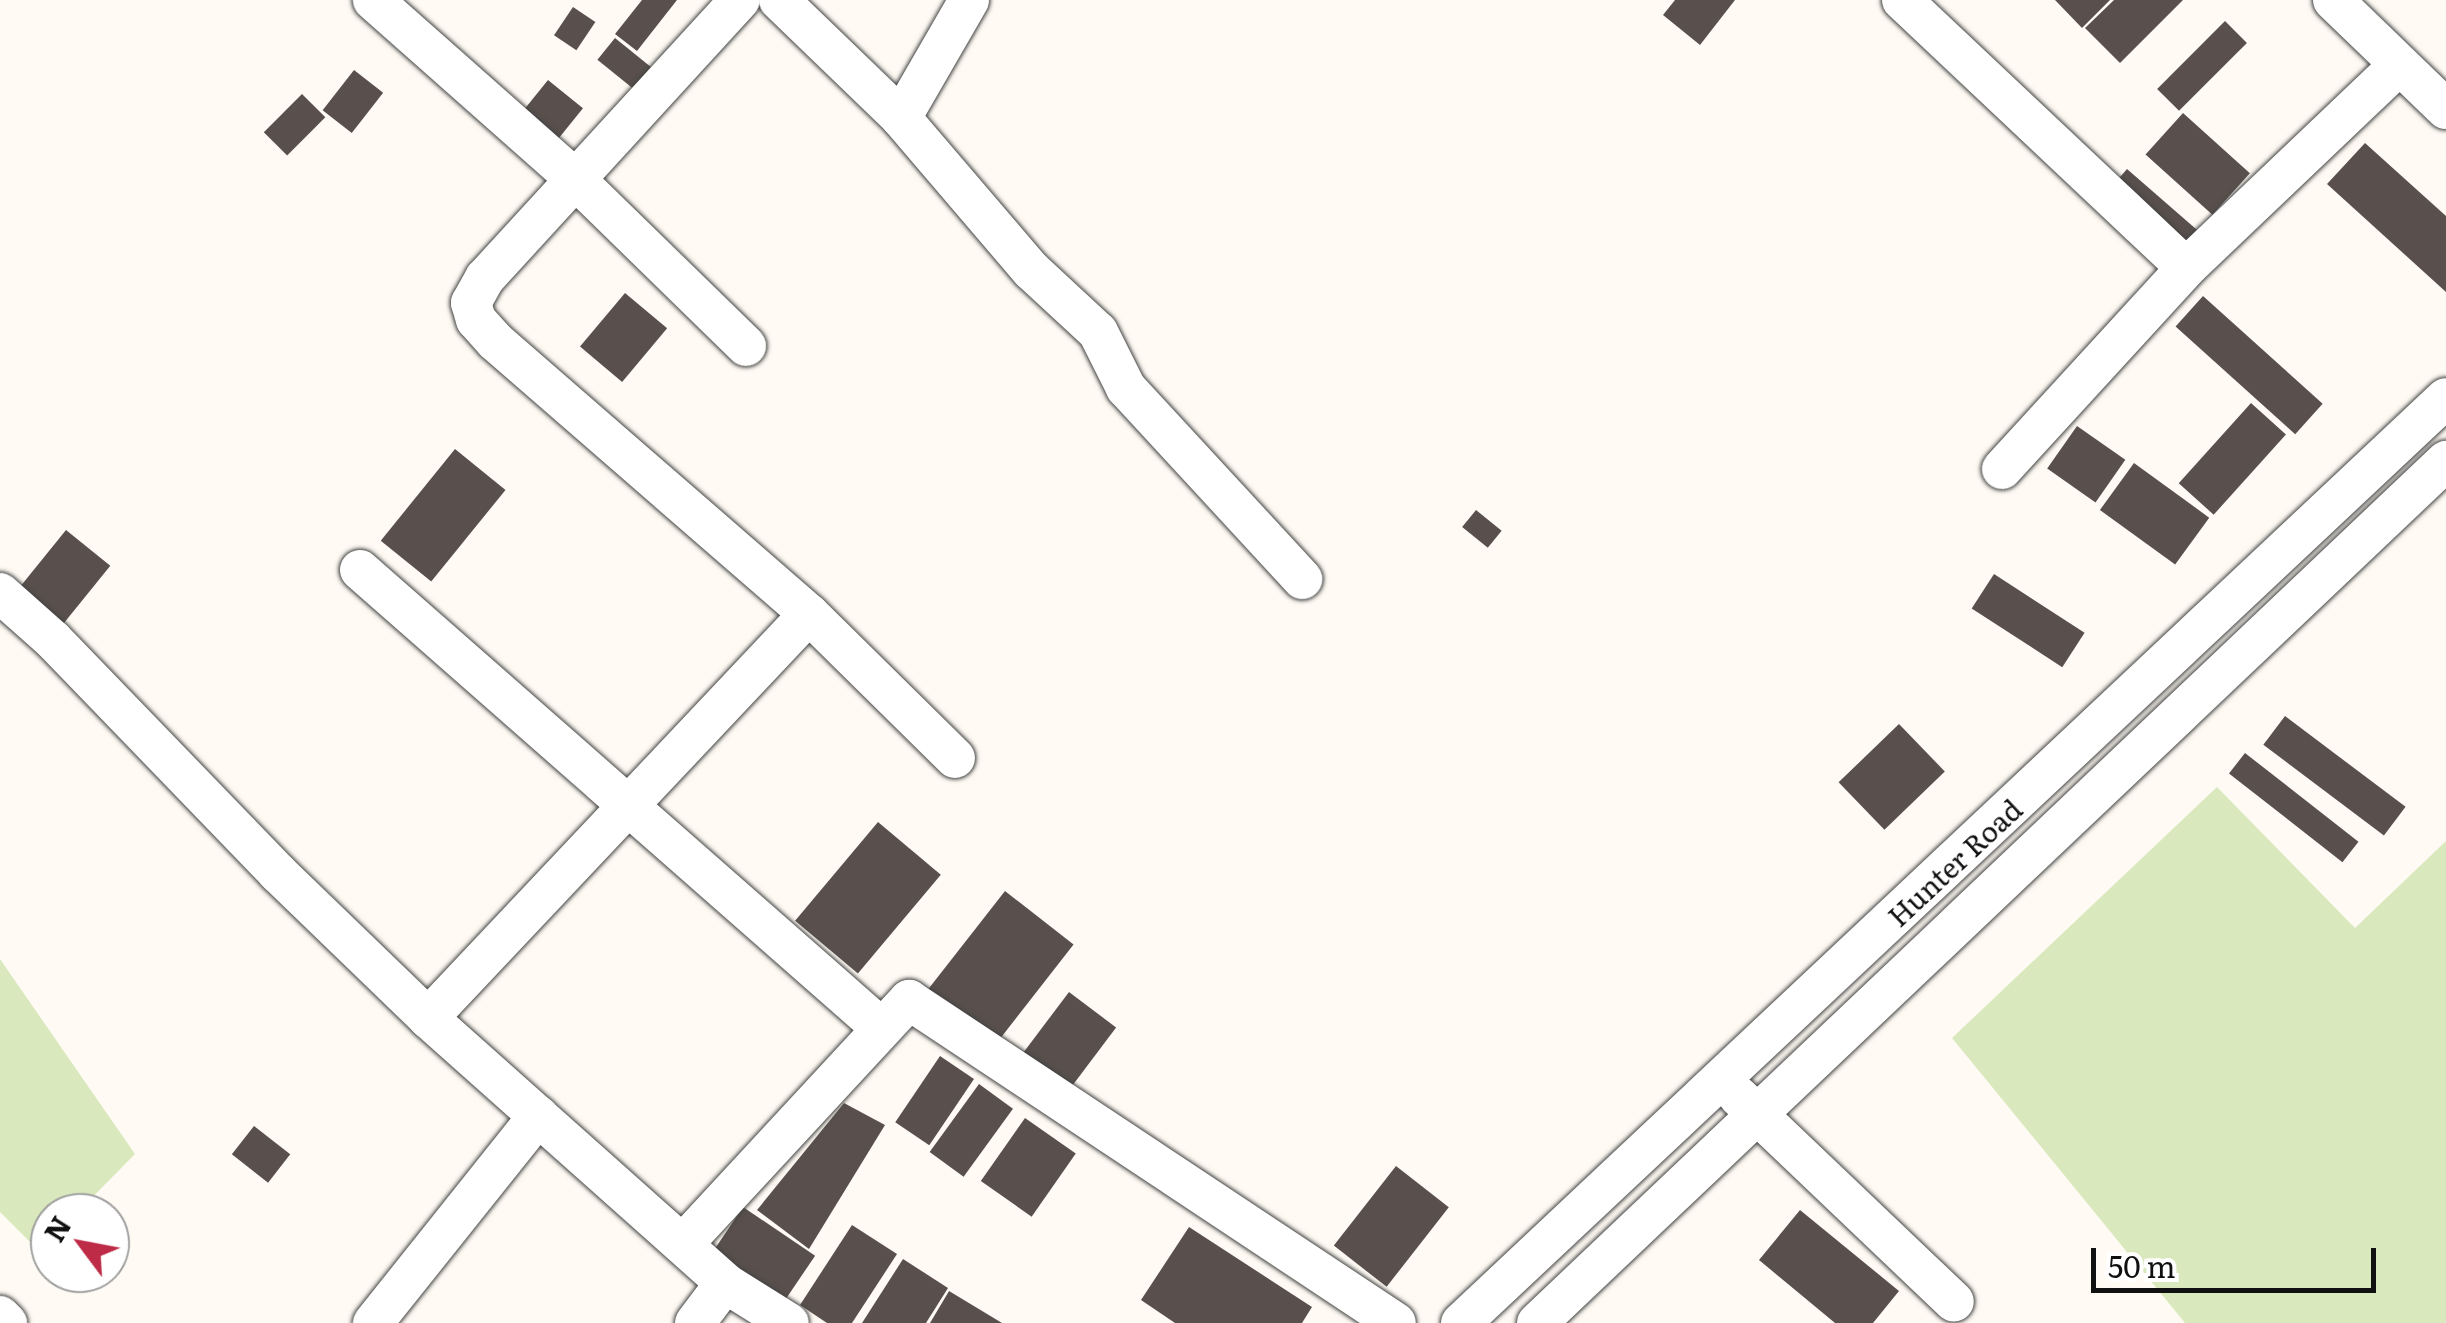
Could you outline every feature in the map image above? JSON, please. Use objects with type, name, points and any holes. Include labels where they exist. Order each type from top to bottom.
[{"type":"street","points":[[373,0],[575,179],[746,346]]},
{"type":"street","points":[[740,0],[486,278],[471,303],[476,320],[809,614],[955,758]]},
{"type":"street","points":[[779,0],[901,118],[1031,270],[1098,332],[1126,388],[1302,579]]},
{"type":"street","points":[[901,118],[969,0]]},
{"type":"street","points":[[1902,0],[2186,268]]},
{"type":"street","points":[[2332,0],[2446,109]]},
{"type":"street","points":[[2002,468],[2186,268],[2399,65]]},
{"type":"street","name":"Hunter Road","points":[[1461,1323],[2446,398]]},
{"type":"street","name":"Hunter Road","points":[[1537,1323],[2446,462]]},
{"type":"street","points":[[360,570],[880,1027]]},
{"type":"street","points":[[0,593],[53,640],[278,874],[428,1018],[725,1283],[789,1323]]},
{"type":"street","points":[[428,1018],[809,614]]},
{"type":"street","points":[[683,1244],[909,1000],[1396,1323]]},
{"type":"street","points":[[1721,1079],[1954,1302]]},
{"type":"street","points":[[373,1323],[538,1116]]},
{"type":"street","points":[[695,1323],[725,1283]]},
{"type":"street","points":[[0,1316],[7,1323]]},
{"type":"green space","points":[[2217,787],[2355,928],[2446,841],[2446,1323],[2185,1323],[1952,1038]]},
{"type":"green space","points":[[0,959],[135,1154],[97,1193],[30,1193],[30,1242],[0,1212]]},
{"type":"building","points":[[642,0],[677,0],[637,51],[615,34]]},
{"type":"building","points":[[1675,0],[1735,0],[1700,45],[1663,15]]},
{"type":"building","points":[[2055,0],[2110,0],[2082,28]]},
{"type":"building","points":[[2114,0],[2183,0],[2120,63],[2085,28]]},
{"type":"building","points":[[573,7],[595,22],[576,50],[554,35]]},
{"type":"building","points":[[2225,21],[2247,43],[2179,111],[2157,89]]},
{"type":"building","points":[[615,38],[655,70],[637,92],[597,60]]},
{"type":"building","points":[[354,70],[383,93],[352,133],[323,110]]},
{"type":"building","points":[[548,80],[583,108],[545,155],[510,127]]},
{"type":"building","points":[[302,94],[325,117],[287,156],[264,132]]},
{"type":"building","points":[[2183,113],[2250,173],[2212,215],[2146,155]]},
{"type":"building","points":[[2365,143],[2446,216],[2446,292],[2327,184]]},
{"type":"building","points":[[2127,169],[2199,232],[2180,254],[2108,191]]},
{"type":"building","points":[[625,293],[667,328],[622,382],[580,347]]},
{"type":"building","points":[[2203,296],[2323,404],[2295,434],[2176,326]]},
{"type":"building","points":[[2251,403],[2286,434],[2214,515],[2179,483]]},
{"type":"building","points":[[2077,426],[2125,460],[2096,502],[2047,469]]},
{"type":"building","points":[[455,449],[506,490],[431,582],[381,541]]},
{"type":"building","points":[[2134,463],[2209,518],[2175,565],[2100,510]]},
{"type":"building","points":[[1476,510],[1502,531],[1488,548],[1462,527]]},
{"type":"building","points":[[66,530],[110,566],[60,628],[16,592]]},
{"type":"building","points":[[1994,574],[2085,633],[2062,667],[1972,608]]},
{"type":"building","points":[[2285,716],[2406,807],[2384,836],[2263,745]]},
{"type":"building","points":[[1899,724],[1945,771],[1884,830],[1839,782]]},
{"type":"building","points":[[2245,753],[2358,842],[2342,862],[2229,773]]},
{"type":"building","points":[[878,822],[941,875],[858,974],[795,921]]},
{"type":"building","points":[[1005,891],[1074,945],[995,1045],[927,991]]},
{"type":"building","points":[[1069,992],[1116,1028],[1067,1092],[1020,1057]]},
{"type":"building","points":[[940,1056],[974,1079],[929,1145],[895,1122]]},
{"type":"building","points":[[979,1084],[1013,1109],[964,1177],[930,1152]]},
{"type":"building","points":[[844,1103],[885,1125],[809,1249],[757,1210]]},
{"type":"building","points":[[1025,1118],[1076,1154],[1032,1217],[981,1181]]},
{"type":"building","points":[[254,1126],[290,1154],[268,1183],[232,1154]]},
{"type":"building","points":[[1396,1166],[1449,1207],[1387,1287],[1334,1246]]},
{"type":"building","points":[[743,1207],[815,1256],[785,1300],[713,1251]]},
{"type":"building","points":[[1800,1210],[1899,1291],[1873,1323],[1835,1323],[1759,1260]]},
{"type":"building","points":[[852,1225],[897,1254],[852,1323],[827,1323],[800,1305]]},
{"type":"building","points":[[1189,1227],[1312,1307],[1302,1323],[1175,1323],[1141,1300]]},
{"type":"building","points":[[903,1259],[948,1288],[926,1323],[862,1323]]},
{"type":"building","points":[[949,1291],[1002,1323],[930,1323]]}]
